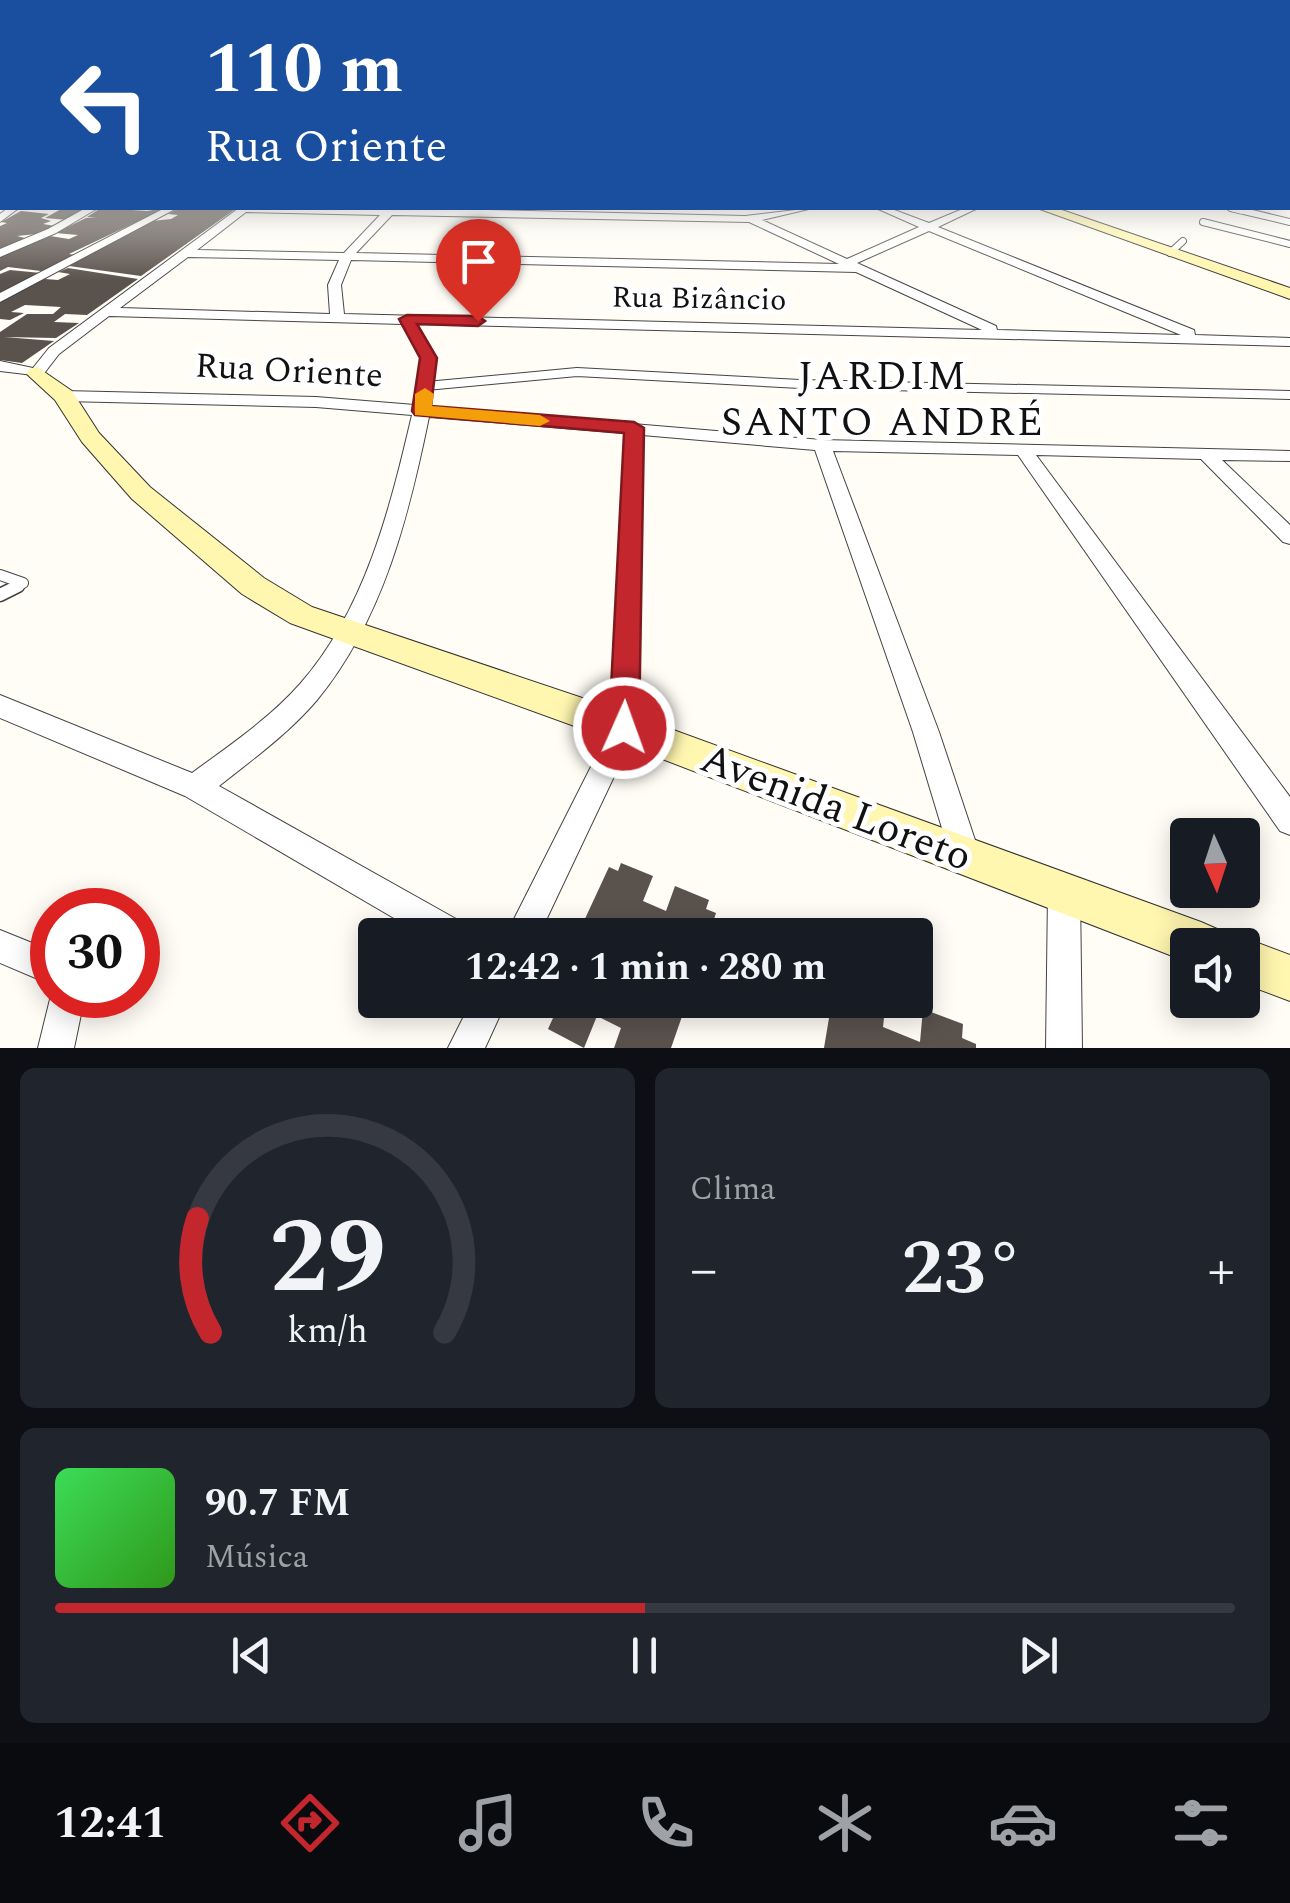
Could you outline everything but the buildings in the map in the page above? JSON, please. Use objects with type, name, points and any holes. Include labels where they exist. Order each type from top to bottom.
[{"type":"street","points":[[0,253],[64,226],[90,210]]},
{"type":"street","points":[[0,298],[168,210]]},
{"type":"street","points":[[0,366],[37,373],[54,352],[241,210]]},
{"type":"street","points":[[338,318],[331,298],[332,286],[349,256],[391,210],[750,219],[797,210]]},
{"type":"street","points":[[730,210],[1002,334]]},
{"type":"street","points":[[885,210],[1204,340]]},
{"type":"street","points":[[186,252],[853,265],[969,210]]},
{"type":"street","points":[[1050,210],[1290,286]]},
{"type":"street","points":[[1176,248],[1290,294]]},
{"type":"street","name":"Rua Bizâncio","points":[[107,312],[1290,342]]},
{"type":"street","points":[[195,787],[265,734],[320,677],[350,631],[376,577],[401,506],[426,386],[428,358],[407,319]]},
{"type":"street","name":"Avenida Loreto","points":[[37,373],[64,396],[90,437],[141,494],[254,586],[301,615],[624,728],[1170,933]]},
{"type":"street","name":"Rua Oriente","points":[[64,396],[316,402],[822,445],[1290,456]]},
{"type":"street","points":[[530,918],[624,728],[634,428]]},
{"type":"street","points":[[822,445],[926,732],[966,858]]},
{"type":"street","points":[[1024,452],[1290,821]]},
{"type":"street","points":[[1206,454],[1290,537]]},
{"type":"street","points":[[3,711],[195,787],[424,918]]},
{"type":"street","points":[[1064,894],[1064,1048]]},
{"type":"street","points":[[0,946],[30,959]]},
{"type":"street","points":[[1260,967],[1290,978]]},
{"type":"street","points":[[56,1048],[63,1018]]},
{"type":"street","points":[[466,1048],[481,1018]]},
{"type":"lane","points":[[1239,210],[1290,222]]},
{"type":"lane","points":[[1203,222],[1290,244]]},
{"type":"lane","points":[[426,386],[577,372],[800,384],[1290,396]]},
{"type":"lane","points":[[0,575],[23,584],[0,595]]},
{"type":"slow traffic","points":[[425,394],[422,411],[540,421]]},
{"type":"district","name":"JARDIM SANTO ANDRÉ","points":[[883,400]]},
{"type":"route","points":[[478,321],[407,319],[428,358],[422,411],[634,428],[624,728]]}]
